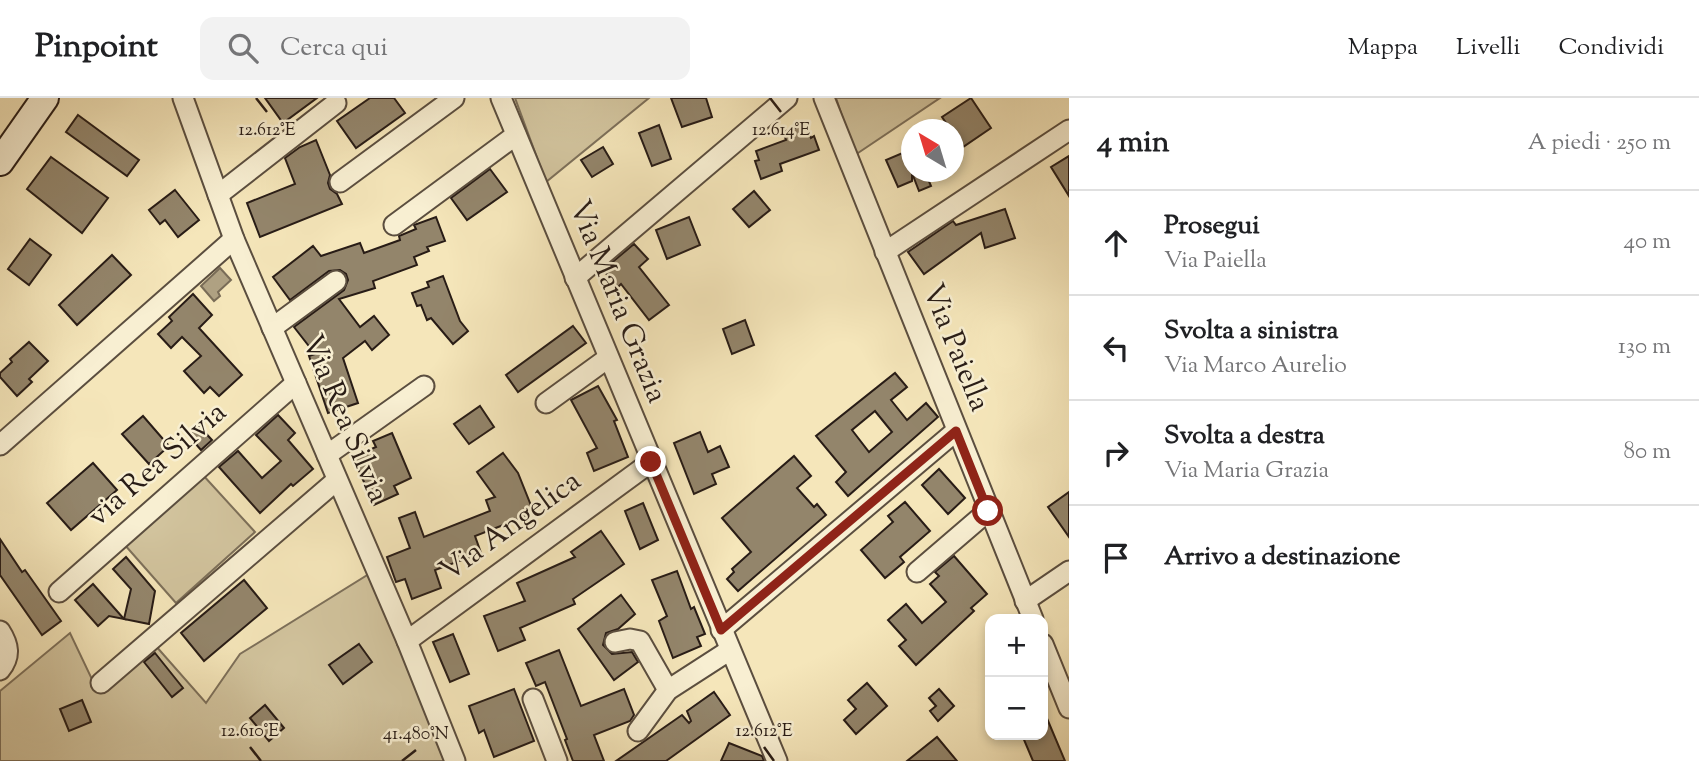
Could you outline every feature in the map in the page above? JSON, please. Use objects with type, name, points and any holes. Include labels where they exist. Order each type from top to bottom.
[{"type":"street","points":[[2,152],[45,98]]},
{"type":"street","name":"Via Rea Silvia","points":[[183,98],[234,239],[407,641],[455,761]]},
{"type":"street","points":[[340,182],[454,98]]},
{"type":"street","name":"Via Maria Grazia","points":[[501,98],[777,761]]},
{"type":"street","points":[[575,278],[787,98]]},
{"type":"street","name":"Via Paiella","points":[[824,98],[1029,610]]},
{"type":"street","points":[[218,195],[336,103]]},
{"type":"street","points":[[885,252],[1069,131]]},
{"type":"street","points":[[394,225],[516,135]]},
{"type":"street","points":[[0,445],[234,239]]},
{"type":"street","name":"via Rea Silvia","points":[[272,328],[335,281]]},
{"type":"street","points":[[546,403],[608,358]]},
{"type":"street","name":"via Rea Silvia","points":[[59,592],[296,383]]},
{"type":"street","name":"via Rea Silvia","points":[[327,455],[424,386]]},
{"type":"street","points":[[721,630],[956,431]]},
{"type":"street","name":"Via Angelica","points":[[407,641],[651,462]]},
{"type":"street","name":"via Rea Silvia","points":[[101,683],[337,480]]},
{"type":"street","points":[[917,572],[988,511]]},
{"type":"street","points":[[1029,610],[1069,571]]},
{"type":"street","points":[[0,631],[8,654],[0,670]]},
{"type":"street","points":[[615,642],[630,639],[640,641],[668,690]]},
{"type":"street","points":[[638,731],[668,690],[730,650]]},
{"type":"street","points":[[1048,656],[1069,709]]},
{"type":"street","points":[[533,699],[551,759]]},
{"type":"shaded area","points":[[515,98],[649,98],[546,182]]},
{"type":"shaded area","points":[[836,98],[940,98],[909,119],[901,119],[901,124],[855,155]]},
{"type":"shaded area","points":[[220,268],[231,280],[218,292],[220,296],[214,301],[201,286]]},
{"type":"shaded area","points":[[202,474],[255,532],[176,603],[124,544]]},
{"type":"shaded area","points":[[369,574],[446,761],[0,761],[0,691],[70,633],[98,692],[155,645],[206,703],[240,654]]},
{"type":"building","points":[[265,98],[317,98],[283,123]]},
{"type":"building","points":[[370,98],[394,98],[405,113],[356,148],[337,121]]},
{"type":"building","points":[[671,98],[706,98],[712,117],[682,127]]},
{"type":"building","points":[[971,98],[991,128],[964,146],[964,119],[942,117]]},
{"type":"building","points":[[78,115],[139,160],[127,176],[66,132]]},
{"type":"building","points":[[806,124],[819,150],[780,164],[782,171],[761,179],[755,161],[759,160],[756,151],[786,140],[783,132]]},
{"type":"building","points":[[659,125],[671,159],[652,166],[639,133]]},
{"type":"building","points":[[316,140],[330,175],[330,189],[337,194],[342,204],[260,237],[247,203],[295,184],[285,158]]},
{"type":"building","points":[[603,147],[613,164],[592,177],[581,160]]},
{"type":"building","points":[[901,154],[901,182],[910,182],[898,187],[886,160]]},
{"type":"building","points":[[1069,156],[1069,196],[1051,167]]},
{"type":"building","points":[[51,157],[108,198],[82,233],[27,189]]},
{"type":"building","points":[[490,169],[507,192],[467,220],[451,198]]},
{"type":"building","points":[[916,182],[929,182],[931,186],[919,191]]},
{"type":"building","points":[[175,190],[199,220],[178,237],[165,220],[160,224],[149,210]]},
{"type":"building","points":[[754,191],[770,210],[749,227],[733,209]]},
{"type":"building","points":[[1005,209],[1015,238],[985,248],[981,233],[924,274],[908,252],[953,221],[956,225]]},
{"type":"building","points":[[436,217],[445,241],[427,247],[429,251],[414,257],[417,265],[373,281],[375,288],[339,299],[360,327],[374,316],[389,335],[372,350],[365,341],[343,358],[358,403],[328,413],[309,356],[315,354],[294,327],[344,290],[348,280],[346,274],[340,270],[329,271],[290,300],[273,277],[313,246],[321,256],[360,243],[364,253],[400,240],[399,236],[416,229],[414,225]]},
{"type":"building","points":[[689,217],[700,245],[667,259],[656,230]]},
{"type":"building","points":[[30,239],[51,255],[29,285],[8,269]]},
{"type":"building","points":[[634,244],[648,259],[639,267],[669,305],[649,320],[621,284],[618,287],[603,270]]},
{"type":"building","points":[[112,255],[131,275],[77,325],[59,305]]},
{"type":"building","points":[[443,276],[460,321],[468,331],[453,344],[431,318],[427,320],[412,293],[429,287],[427,282]]},
{"type":"building","points":[[193,294],[212,315],[199,328],[242,375],[219,396],[210,387],[204,393],[184,371],[201,356],[182,337],[171,348],[158,334],[172,321],[169,317]]},
{"type":"building","points":[[745,320],[754,345],[732,354],[723,329]]},
{"type":"building","points":[[573,326],[586,343],[518,392],[506,375]]},
{"type":"building","points":[[29,342],[48,361],[29,379],[32,382],[17,396],[0,377],[0,373],[12,362],[10,359]]},
{"type":"building","points":[[895,373],[907,387],[891,400],[907,420],[926,403],[938,417],[848,496],[836,482],[846,472],[816,436]],"holes":[[[875,411],[892,432],[869,452],[852,430]]]},
{"type":"building","points":[[598,386],[617,420],[614,421],[628,457],[594,471],[587,453],[597,448],[571,400]]},
{"type":"building","points":[[480,406],[494,427],[469,444],[454,424]]},
{"type":"building","points":[[278,415],[295,433],[288,440],[313,469],[293,486],[291,484],[260,513],[219,467],[238,451],[262,478],[281,461],[256,435]]},
{"type":"building","points":[[143,416],[169,446],[149,464],[122,434]]},
{"type":"building","points":[[199,426],[212,440],[201,450],[188,435]]},
{"type":"building","points":[[700,432],[708,452],[720,446],[729,467],[712,474],[716,484],[694,494],[674,443]]},
{"type":"building","points":[[392,433],[411,478],[394,486],[398,494],[374,505],[353,457],[376,447],[373,441]]},
{"type":"building","points":[[503,453],[518,473],[534,513],[475,536],[481,553],[435,570],[441,588],[412,599],[405,579],[396,582],[387,557],[410,548],[399,518],[415,512],[424,537],[490,511],[486,500],[495,497],[477,472]]},
{"type":"building","points":[[794,456],[811,476],[797,488],[814,507],[817,504],[826,515],[738,591],[727,579],[734,572],[732,569],[751,552],[722,518]]},
{"type":"building","points":[[93,463],[117,490],[71,530],[47,503]]},
{"type":"building","points":[[939,469],[965,498],[948,514],[922,485]]},
{"type":"building","points":[[1069,492],[1069,537],[1048,507]]},
{"type":"building","points":[[905,502],[930,531],[900,557],[904,562],[885,578],[861,550],[893,522],[888,516]]},
{"type":"building","points":[[643,503],[658,540],[640,549],[625,511]]},
{"type":"building","points":[[601,531],[624,564],[573,599],[575,604],[520,628],[525,640],[498,651],[484,616],[525,601],[517,583],[575,557],[571,552]]},
{"type":"building","points":[[0,539],[61,621],[42,635],[0,575]]},
{"type":"building","points":[[954,556],[987,594],[971,608],[974,611],[916,665],[899,646],[906,640],[888,620],[906,604],[922,623],[946,602],[930,584],[939,576],[935,572]]},
{"type":"building","points":[[126,557],[155,591],[149,624],[124,619],[131,589],[113,569]]},
{"type":"building","points":[[677,571],[691,609],[694,607],[705,634],[697,637],[701,646],[673,658],[659,621],[667,616],[652,580]]},
{"type":"building","points":[[244,580],[267,608],[204,661],[181,633]]},
{"type":"building","points":[[93,584],[124,619],[109,616],[98,626],[75,600]]},
{"type":"building","points":[[621,595],[635,614],[618,629],[606,633],[603,645],[612,654],[632,652],[638,662],[614,680],[578,629]]},
{"type":"building","points":[[453,634],[469,674],[450,682],[433,642]]},
{"type":"building","points":[[359,644],[372,662],[343,684],[329,665]]},
{"type":"building","points":[[559,650],[581,706],[624,689],[634,715],[630,721],[594,735],[604,761],[573,761],[545,682],[536,686],[526,663]]},
{"type":"building","points":[[155,653],[183,688],[172,697],[144,662]]},
{"type":"building","points":[[867,683],[887,706],[856,734],[844,720],[856,709],[848,700]]},
{"type":"building","points":[[514,689],[534,741],[494,757],[484,730],[479,733],[469,706]]},
{"type":"building","points":[[939,689],[954,706],[938,721],[930,711],[936,706],[929,698]]},
{"type":"building","points":[[714,692],[730,715],[666,761],[616,761],[682,715],[689,723],[691,721],[687,711]]},
{"type":"building","points":[[82,700],[91,722],[69,731],[60,709]]},
{"type":"building","points":[[265,705],[284,728],[269,741],[250,718]]},
{"type":"building","points":[[1048,721],[1065,761],[1033,761],[1024,740],[1048,740]]},
{"type":"building","points":[[937,737],[957,761],[907,761]]},
{"type":"building","points":[[729,743],[762,756],[764,761],[721,761]]},
{"type":"route","points":[[651,462],[721,630],[956,431],[988,511]]}]
